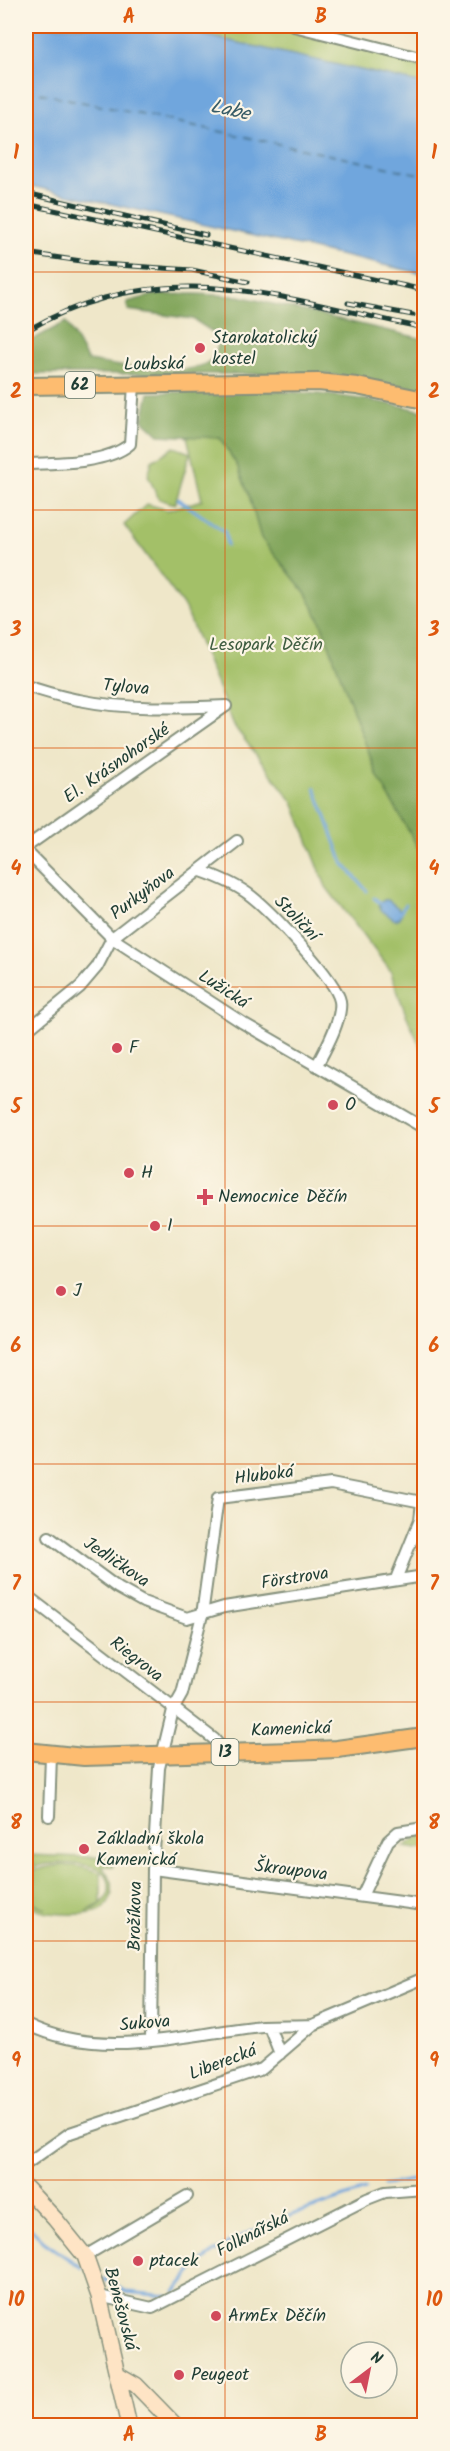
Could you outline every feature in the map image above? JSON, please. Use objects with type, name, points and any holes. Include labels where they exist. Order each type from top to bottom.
[{"type":"main road","name":"Loubská","points":[[26,386],[318,382],[357,386],[424,400]]},
{"type":"main road","name":"Kamenická","points":[[26,1751],[84,1757],[335,1749],[424,1737]]},
{"type":"main road","name":"Benešovská","points":[[26,2188],[85,2256],[99,2296],[129,2426]]},
{"type":"main road","points":[[117,2374],[136,2385],[176,2426]]},
{"type":"street","points":[[294,26],[424,60]]},
{"type":"street","points":[[26,464],[74,462],[124,449],[130,444],[134,384]]},
{"type":"street","name":"Tylova","points":[[26,686],[79,700],[127,706],[177,708],[226,706]]},
{"type":"street","name":"El. Krásnohorské","points":[[26,849],[226,706]]},
{"type":"street","name":"Purkyňova","points":[[26,1031],[80,987],[97,967],[112,938],[237,841]]},
{"type":"street","name":"Lužická","points":[[26,849],[112,938],[243,1023],[424,1128]]},
{"type":"street","name":"Stoliční","points":[[201,871],[222,879],[250,895],[333,982],[340,1000],[339,1013],[317,1065]]},
{"type":"street","name":"Hluboká","points":[[164,1755],[173,1710],[182,1694],[202,1615],[218,1498],[331,1484],[422,1502],[420,1520],[396,1579]]},
{"type":"street","name":"Jedličkova","points":[[49,1537],[118,1588],[142,1602],[187,1618],[202,1615]]},
{"type":"street","name":"Förstrova","points":[[202,1615],[224,1608],[424,1576]]},
{"type":"street","name":"Riegrova","points":[[26,1595],[173,1710],[214,1739],[225,1752]]},
{"type":"street","points":[[49,1816],[51,1755]]},
{"type":"street","name":"Brožíkova","points":[[151,2041],[153,1869],[159,1768],[164,1755]]},
{"type":"street","points":[[362,1896],[388,1841],[398,1832],[424,1828]]},
{"type":"street","name":"Škroupova","points":[[153,1869],[424,1905]]},
{"type":"street","name":"Liberecká","points":[[26,2164],[70,2133],[262,2069],[313,2025],[424,1978]]},
{"type":"street","name":"Sukova","points":[[26,2024],[50,2034],[115,2043],[151,2041],[269,2026],[313,2025]]},
{"type":"street","points":[[269,2026],[280,2054]]},
{"type":"street","name":"Folknářská","points":[[99,2296],[153,2308],[367,2199],[385,2192],[424,2189]]},
{"type":"street","points":[[85,2256],[187,2196]]},
{"type":"green space","points":[[162,26],[271,26],[366,49],[424,68],[424,84]]},
{"type":"green space","points":[[154,295],[239,296],[424,339],[424,390],[327,374],[26,374],[26,343],[66,322],[88,361],[154,370],[189,369],[203,365],[215,356],[219,336],[193,319],[128,310],[127,302]]},
{"type":"green space","points":[[244,390],[335,396],[424,411],[424,858],[377,775],[320,620],[305,592],[261,538],[249,495],[237,465],[220,438],[159,435],[143,420],[149,393]]},
{"type":"green space","name":"Lesopark Děčín","points":[[187,436],[220,438],[237,465],[249,495],[261,538],[305,592],[320,620],[377,775],[424,858],[424,1055],[390,970],[326,887],[293,802],[234,726],[185,608],[124,525],[147,504],[168,510],[202,500]]},
{"type":"green space","points":[[174,447],[190,453],[175,504],[159,499],[148,476],[152,461]]},
{"type":"green space","points":[[424,1835],[424,1850],[404,1847],[419,1836]]},
{"type":"green space","points":[[26,1855],[113,1858],[113,1866],[102,1866],[112,1882],[109,1901],[105,1907],[92,1913],[65,1914],[39,1911],[26,1901],[26,1891],[31,1902],[46,1909],[33,1902],[34,1871],[68,1866],[101,1873],[101,1904],[108,1895],[109,1882],[100,1870],[95,1868],[58,1863],[36,1867],[28,1875],[26,1882],[26,1872],[34,1863],[26,1863]]},
{"type":"water","name":"Labe","points":[[26,26],[162,26],[424,84],[424,274],[26,185]]},
{"type":"water","points":[[384,900],[388,900],[402,911],[400,918],[395,920],[381,910],[379,905]]},
{"type":"waterway","points":[[178,499],[225,532],[227,545]]},
{"type":"waterway","points":[[315,788],[343,863],[367,891]]},
{"type":"waterway","points":[[374,898],[383,905]]},
{"type":"waterway","points":[[416,903],[424,902]]},
{"type":"waterway","points":[[400,913],[405,904]]},
{"type":"waterway","points":[[384,2185],[424,2178]]},
{"type":"waterway","points":[[175,2292],[199,2264],[240,2237],[281,2219],[365,2190]]},
{"type":"waterway","points":[[26,2224],[44,2242],[82,2268]]},
{"type":"waterway","points":[[104,2279],[127,2292],[167,2296]]},
{"type":"ferry route","points":[[26,90],[424,175]]},
{"type":"railway","points":[[26,193],[206,235]]},
{"type":"railway","points":[[26,204],[424,290]]},
{"type":"railway","points":[[26,253],[102,264],[192,270],[248,282]]},
{"type":"railway","points":[[26,331],[77,307],[126,293],[175,287],[223,289],[272,295],[424,328]]},
{"type":"railway","points":[[348,303],[413,315]]},
{"type":"place","name":"Starokatolický kostel","points":[[200,348]]},
{"type":"place","name":"F","points":[[117,1048]]},
{"type":"place","name":"O","points":[[333,1105]]},
{"type":"place","name":"H","points":[[129,1173]]},
{"type":"place","name":"Nemocnice Děčín","points":[[205,1197]]},
{"type":"place","name":"I","points":[[155,1226]]},
{"type":"place","name":"J","points":[[61,1291]]},
{"type":"place","name":"Základní škola Kamenická","points":[[84,1849]]},
{"type":"place","name":"ptacek","points":[[138,2261]]},
{"type":"place","name":"ArmEx Děčín","points":[[216,2316]]},
{"type":"place","name":"Peugeot","points":[[179,2375]]}]
